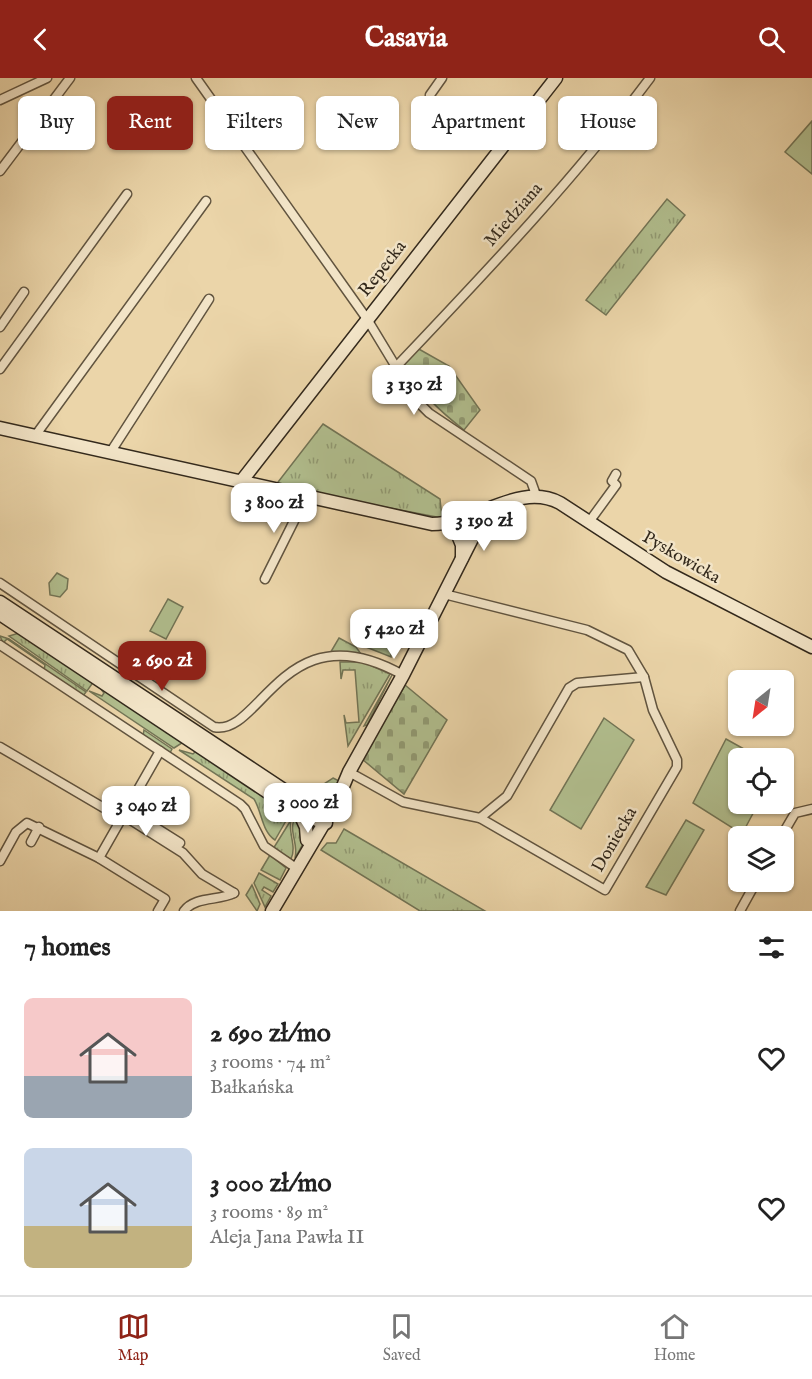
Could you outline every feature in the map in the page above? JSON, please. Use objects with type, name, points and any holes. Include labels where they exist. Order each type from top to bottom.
[{"type":"street","points":[[0,100],[47,78]]},
{"type":"street","points":[[0,171],[70,78]]},
{"type":"street","points":[[0,428],[420,522],[453,523],[520,498],[536,495],[531,481],[429,413],[416,400],[367,319],[196,78]]},
{"type":"street","points":[[430,94],[442,78]]},
{"type":"street","name":"Repecka","points":[[240,483],[556,78]]},
{"type":"street","name":"Miedziana","points":[[396,367],[506,251],[616,123],[650,78]]},
{"type":"street","points":[[0,369],[127,194]]},
{"type":"street","points":[[35,436],[206,201]]},
{"type":"street","points":[[0,327],[24,292]]},
{"type":"street","points":[[110,453],[209,299]]},
{"type":"street","points":[[589,522],[616,485],[612,481],[616,474]]},
{"type":"street","name":"Pyskowicka","points":[[536,495],[554,500],[666,572],[812,647]]},
{"type":"street","points":[[265,579],[304,507],[306,497]]},
{"type":"street","points":[[272,911],[403,675],[486,511]]},
{"type":"street","points":[[471,518],[476,530]]},
{"type":"street","points":[[453,523],[462,544],[462,560]]},
{"type":"street","points":[[0,583],[214,727],[225,729],[238,723],[285,675],[309,660],[363,657],[403,675]]},
{"type":"street","name":"Doniecka","points":[[349,772],[403,801],[480,818],[605,890],[677,767],[677,760],[653,710],[644,676],[628,650],[586,630],[444,594]]},
{"type":"street","points":[[0,602],[304,810],[327,804]]},
{"type":"street","points":[[0,614],[321,820]]},
{"type":"street","points":[[0,645],[243,806],[264,846],[296,868]]},
{"type":"street","points":[[480,818],[507,795],[569,688],[577,683],[644,676]]},
{"type":"street","points":[[0,747],[180,843]]},
{"type":"street","points":[[99,858],[160,751]]},
{"type":"street","points":[[296,868],[307,840],[321,820],[327,804],[349,772]]},
{"type":"street","points":[[787,826],[795,813],[812,809]]},
{"type":"street","points":[[304,810],[307,840]]},
{"type":"street","points":[[123,814],[183,853],[202,874],[234,893],[226,897],[192,903],[184,911]]},
{"type":"street","points":[[0,861],[21,825],[27,823],[99,858],[165,899],[158,911]]},
{"type":"street","points":[[31,842],[39,827]]},
{"type":"street","points":[[740,910],[750,892]]},
{"type":"green space","points":[[812,121],[812,174],[785,152]]},
{"type":"green space","points":[[667,199],[685,215],[606,315],[586,300]]},
{"type":"green space","points":[[417,348],[449,366],[480,410],[464,430],[430,400],[403,363]]},
{"type":"green space","points":[[323,424],[440,499],[442,518],[275,486]]},
{"type":"green space","points":[[57,573],[68,579],[67,589],[60,597],[50,595],[49,583]]},
{"type":"green space","points":[[168,599],[183,607],[166,639],[150,631]]},
{"type":"green space","points":[[415,626],[419,627],[409,647],[396,637],[399,631],[401,635],[413,632]]},
{"type":"green space","points":[[371,627],[391,652],[391,657],[361,645]]},
{"type":"green space","points":[[19,633],[94,681],[87,691],[9,636]]},
{"type":"green space","points":[[0,636],[9,639],[86,692],[83,696],[44,670],[45,665],[7,639],[3,643]]},
{"type":"green space","points":[[339,638],[356,647],[361,654],[329,655]]},
{"type":"green space","points":[[340,662],[363,662],[390,674],[348,746],[344,715],[346,723],[359,722],[355,670],[343,670],[341,679]]},
{"type":"green space","points":[[392,675],[367,725],[364,726]]},
{"type":"green space","points":[[96,683],[185,741],[174,748],[89,691],[102,696],[104,693]]},
{"type":"green space","points":[[405,685],[447,720],[404,794],[362,759]]},
{"type":"green space","points":[[604,718],[634,740],[581,829],[550,810]]},
{"type":"green space","points":[[144,730],[172,749],[170,753],[143,736]]},
{"type":"green space","points":[[726,739],[742,748],[728,748],[728,814],[753,814],[746,826],[729,826],[693,803]]},
{"type":"green space","points":[[190,744],[291,812],[275,840],[267,832],[254,799],[179,750],[193,754],[195,752]]},
{"type":"green space","points":[[333,778],[339,781],[326,801],[320,805],[306,802],[316,789]]},
{"type":"green space","points":[[296,816],[304,842],[295,858],[293,826]]},
{"type":"green space","points":[[291,820],[293,854],[291,859],[273,849]]},
{"type":"green space","points":[[686,820],[704,830],[666,895],[646,887]]},
{"type":"green space","points":[[344,829],[485,911],[420,911],[321,850],[327,843],[336,843]]},
{"type":"green space","points":[[270,855],[286,868],[280,880],[261,870]]},
{"type":"green space","points":[[259,873],[278,884],[273,892],[264,887],[262,890],[271,896],[265,907],[254,883]]},
{"type":"green space","points":[[252,885],[260,904],[257,911],[246,895]]}]
